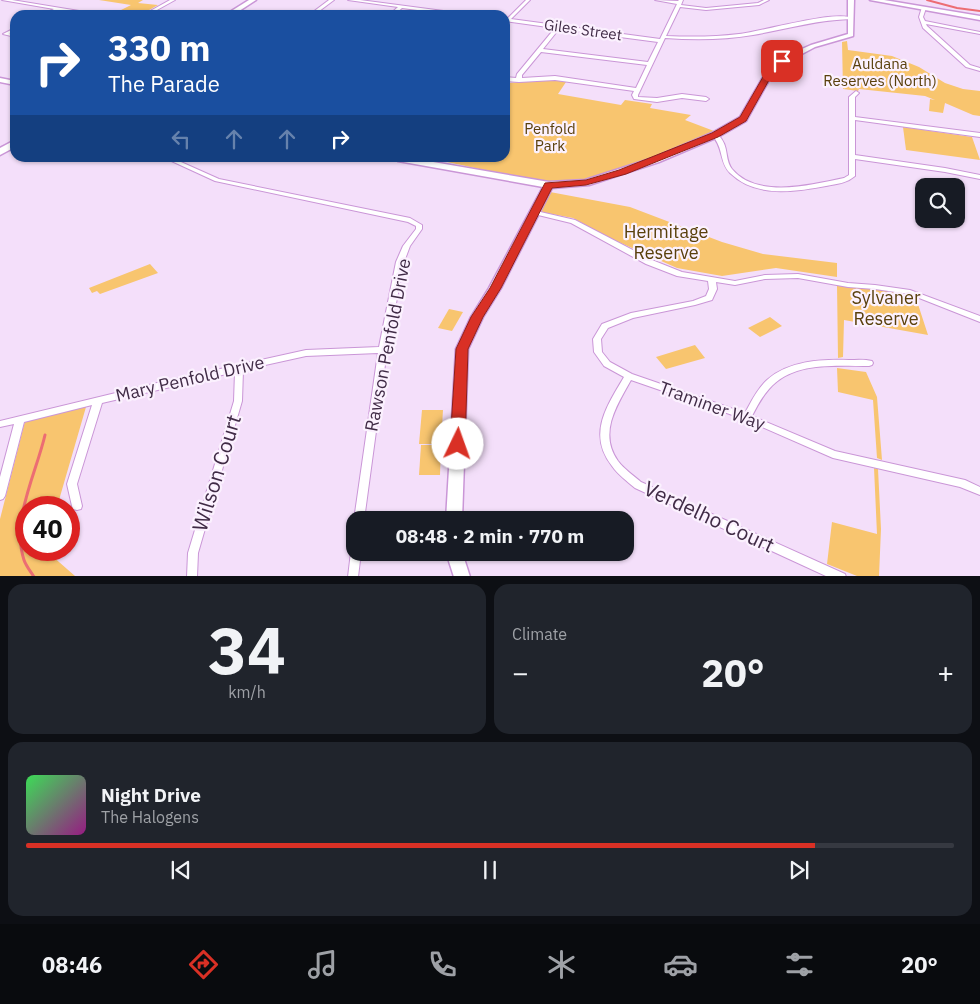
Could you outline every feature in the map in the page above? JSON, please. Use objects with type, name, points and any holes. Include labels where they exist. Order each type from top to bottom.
[{"type":"street","points":[[4,0],[66,10]]},
{"type":"street","points":[[155,10],[173,0]]},
{"type":"street","points":[[236,10],[253,0]]},
{"type":"street","points":[[317,10],[332,0]]},
{"type":"street","points":[[350,0],[425,10]]},
{"type":"street","points":[[510,16],[528,0]]},
{"type":"street","points":[[657,0],[706,9],[759,4],[767,0]]},
{"type":"street","points":[[426,162],[549,185],[586,183],[623,172],[715,135],[744,119],[770,72],[782,61],[813,46],[848,37],[852,34],[851,0]]},
{"type":"street","points":[[873,0],[980,18]]},
{"type":"street","points":[[680,3],[649,64],[636,93],[636,98],[645,100],[682,96],[706,99]]},
{"type":"street","points":[[397,10],[401,7]]},
{"type":"street","points":[[924,8],[921,17],[923,22],[938,40],[968,66],[980,70]]},
{"type":"street","name":"Giles Street","points":[[510,21],[662,39],[692,39],[730,37],[764,32],[790,24],[851,18]]},
{"type":"street","points":[[923,22],[980,33]]},
{"type":"street","points":[[519,80],[519,75],[558,27]]},
{"type":"street","points":[[539,50],[649,64]]},
{"type":"street","points":[[510,79],[556,78],[636,93]]},
{"type":"street","points":[[715,135],[722,142],[729,168],[741,179],[757,187],[791,188],[846,180],[852,176],[852,97],[856,93]]},
{"type":"street","points":[[853,118],[980,135]]},
{"type":"street","points":[[853,157],[945,170],[980,178]]},
{"type":"street","name":"Rawson Penfold Drive","points":[[177,162],[217,180],[417,223],[419,229],[407,246],[400,262],[383,350],[360,511]]},
{"type":"street","points":[[454,511],[462,349],[477,317],[495,288],[549,185]]},
{"type":"street","points":[[536,212],[573,221],[649,262],[680,274],[735,283],[784,276],[798,276],[848,285],[875,286],[910,292],[980,319]]},
{"type":"street","name":"Traminer Way","points":[[712,280],[713,290],[709,298],[695,303],[631,316],[605,326],[597,338],[598,352],[607,364],[630,376],[747,417],[834,454],[962,483],[980,491]]},
{"type":"street","name":"Mary Penfold Drive","points":[[0,424],[306,353],[383,350]]},
{"type":"street","points":[[747,417],[772,379],[789,370],[813,364],[869,363]]},
{"type":"street","name":"Wilson Court","points":[[192,576],[192,553],[238,401],[239,368]]},
{"type":"street","name":"Verdelho Court","points":[[630,376],[605,418],[604,439],[614,461],[638,485],[841,576]]},
{"type":"street","points":[[75,496],[72,484],[98,400]]},
{"type":"street","points":[[0,496],[20,419]]},
{"type":"street","points":[[353,576],[355,561]]},
{"type":"street","points":[[457,561],[462,576]]},
{"type":"green space","points":[[99,0],[143,0],[138,3],[158,5],[149,10],[121,10],[131,5]]},
{"type":"green space","name":"Auldana Reserves (North)","points":[[847,41],[848,50],[892,56],[919,67],[945,83],[963,89],[980,91],[980,116],[945,103],[943,113],[929,111],[930,99],[935,100],[925,96],[843,89],[842,42]]},
{"type":"green space","name":"Penfold Park","points":[[546,79],[566,82],[558,94],[621,105],[625,100],[652,104],[650,108],[691,115],[685,120],[714,131],[637,164],[597,177],[577,181],[530,180],[447,162],[510,162],[510,83]]},
{"type":"green space","points":[[903,127],[972,137],[980,160],[906,150]]},
{"type":"green space","name":"Hermitage Reserve","points":[[550,192],[630,207],[722,242],[763,254],[837,263],[837,277],[776,268],[722,276],[677,268],[605,236],[573,218],[541,212]]},
{"type":"green space","points":[[150,264],[158,273],[100,294],[97,291],[92,293],[89,288]]},
{"type":"green space","name":"Sylvaner Reserve","points":[[837,285],[889,289],[915,295],[928,335],[844,320],[843,357],[838,358]]},
{"type":"green space","points":[[449,309],[463,312],[452,331],[438,328]]},
{"type":"green space","points":[[770,317],[782,326],[760,337],[748,328]]},
{"type":"green space","points":[[695,345],[705,358],[666,369],[656,357]]},
{"type":"green space","points":[[837,368],[866,372],[877,397],[882,460],[877,458],[873,400],[838,392]]},
{"type":"green space","points":[[86,407],[60,496],[15,496],[15,561],[58,561],[75,576],[0,576],[0,519],[25,421]]},
{"type":"green space","points":[[422,410],[443,410],[441,444],[419,444]]},
{"type":"green space","points":[[421,445],[441,445],[440,475],[419,475]]},
{"type":"green space","points":[[874,468],[878,469],[881,529],[879,576],[857,576],[827,564],[832,522],[877,534]]},
{"type":"waterway","points":[[927,0],[957,8],[980,11]]},
{"type":"waterway","points":[[33,576],[24,560],[21,545],[21,529],[26,497],[45,435]]},
{"type":"route","points":[[458,444],[462,349],[477,317],[495,288],[549,185],[586,183],[623,172],[715,135],[744,119],[770,72],[782,61]]}]
